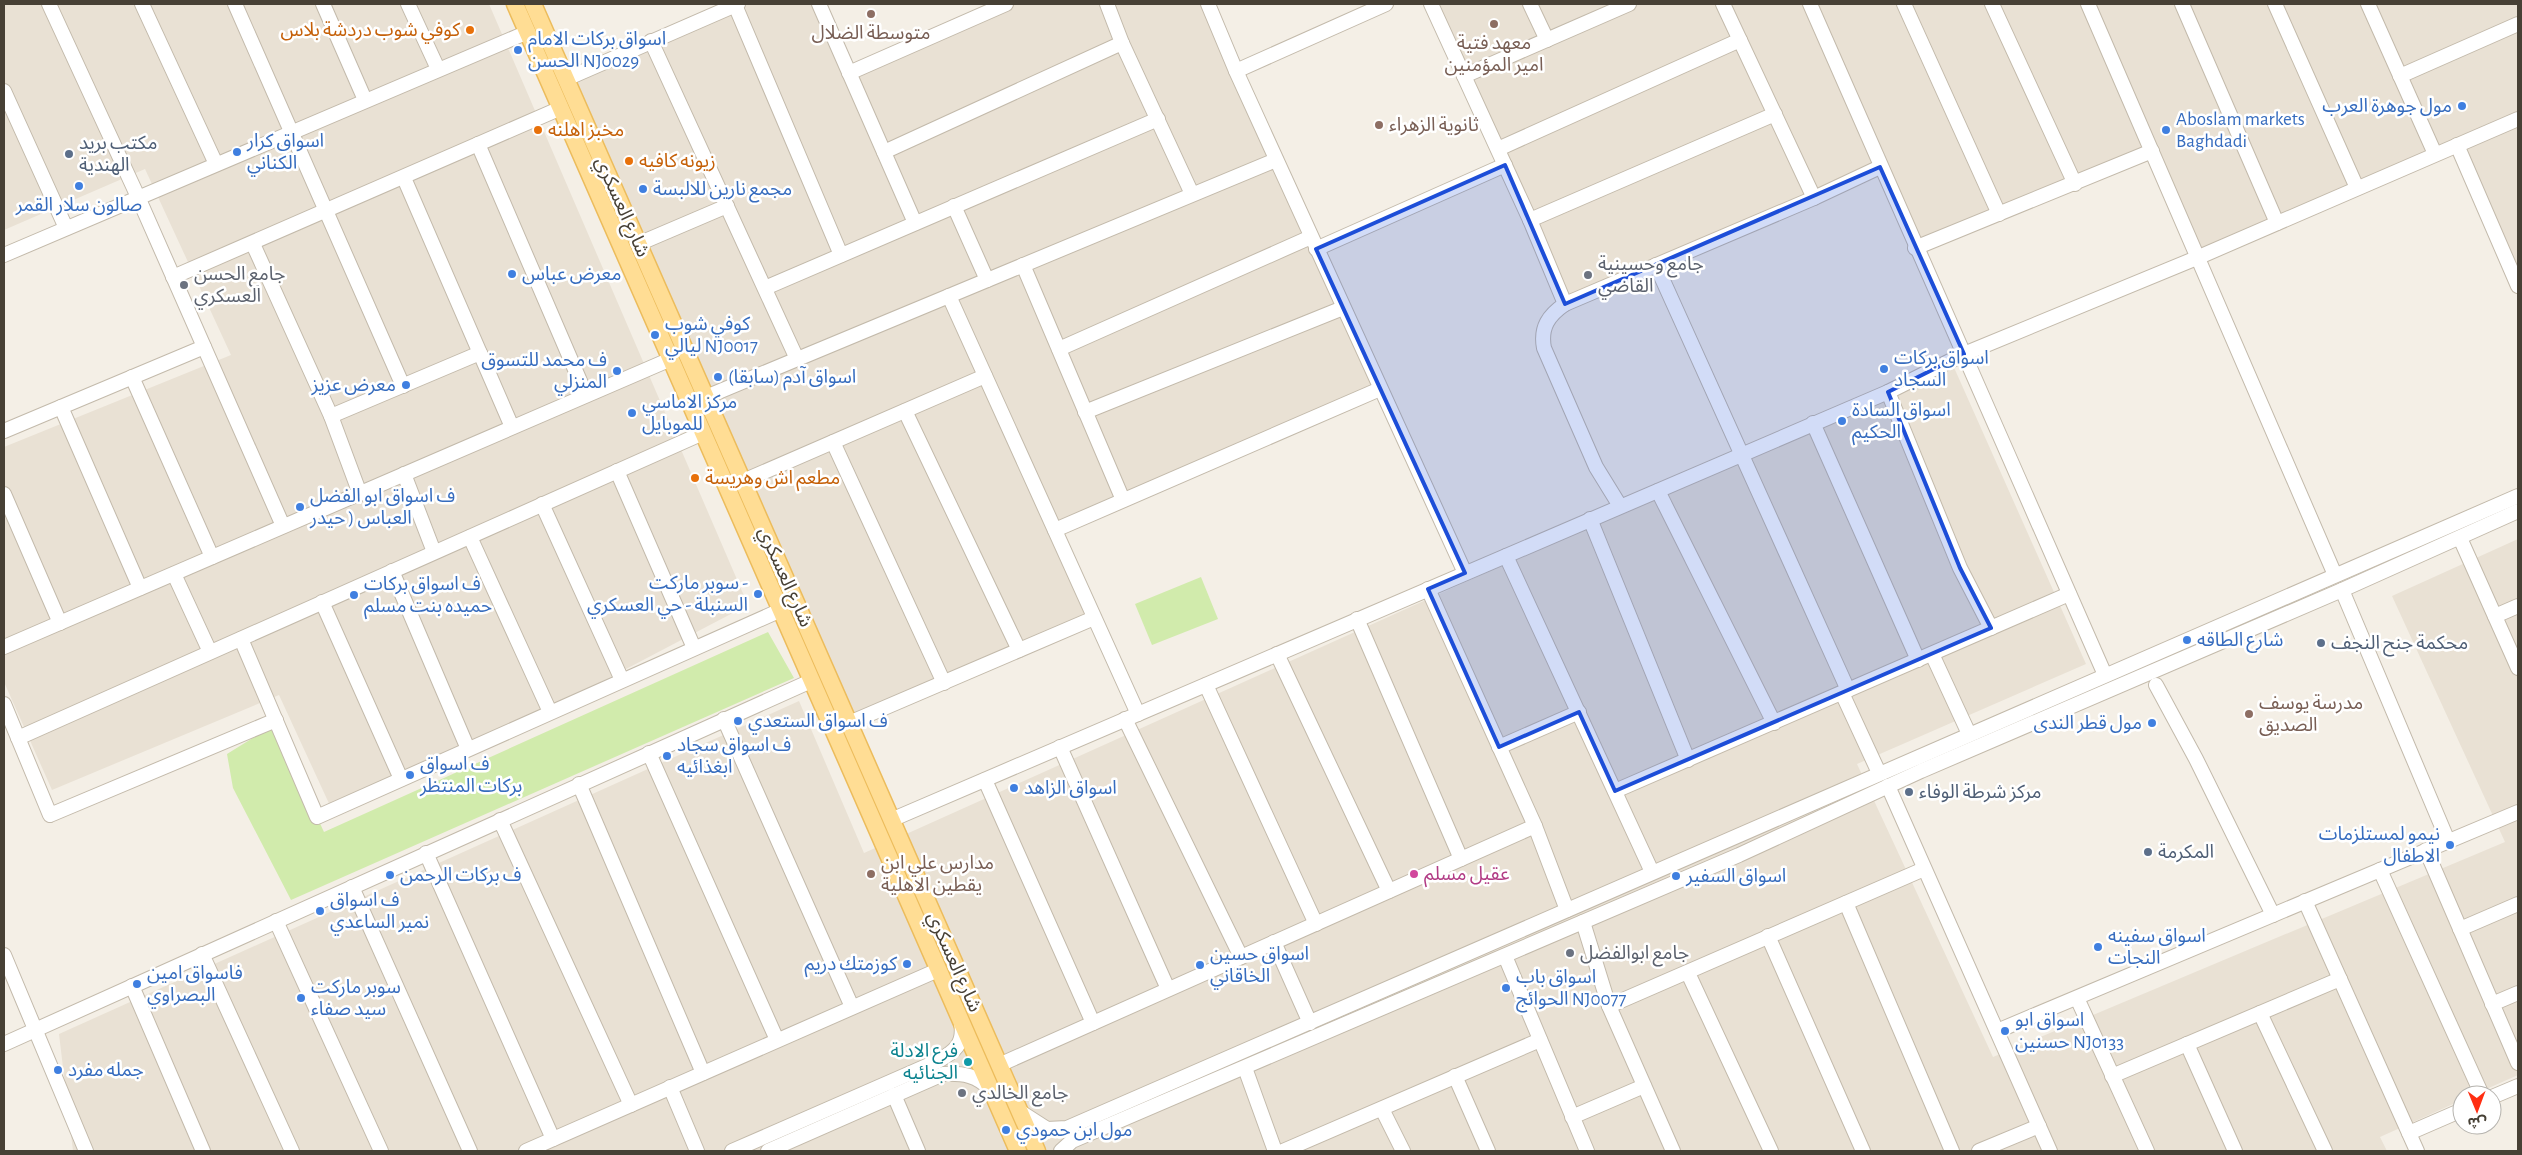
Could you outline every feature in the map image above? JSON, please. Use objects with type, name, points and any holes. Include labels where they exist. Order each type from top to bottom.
[{"type":"main road","name":"شارع العسكري","points":[[515,4],[561,108],[652,295],[706,397],[1037,1151]]},
{"type":"main road","name":"شارع العسكري","points":[[533,4],[638,244],[640,269]]},
{"type":"main road","name":"شارع العسكري","points":[[652,295],[671,359],[1018,1151]]},
{"type":"main road","points":[[898,877],[906,880],[910,879],[914,872]]},
{"type":"main road","points":[[912,909],[915,901],[919,900],[928,903]]},
{"type":"street","points":[[49,4],[174,277],[283,526]]},
{"type":"street","points":[[142,4],[216,164]]},
{"type":"street","points":[[235,4],[403,386]]},
{"type":"street","points":[[323,4],[365,100]]},
{"type":"street","points":[[408,4],[438,69]]},
{"type":"street","points":[[566,79],[737,4],[841,255]]},
{"type":"street","points":[[819,4],[915,223]]},
{"type":"street","points":[[849,73],[1002,4]]},
{"type":"street","points":[[1107,4],[1122,43],[1192,194]]},
{"type":"street","points":[[1208,4],[1236,72],[1465,573]]},
{"type":"street","points":[[1236,72],[1386,4]]},
{"type":"street","points":[[1431,4],[1530,220],[1566,304]]},
{"type":"street","points":[[1530,4],[1547,40]]},
{"type":"street","points":[[1464,76],[1629,4]]},
{"type":"street","points":[[1723,4],[1814,198]]},
{"type":"street","points":[[1904,4],[1999,214]]},
{"type":"street","points":[[1992,4],[2075,184]]},
{"type":"street","points":[[2088,4],[2335,575]]},
{"type":"street","points":[[2182,4],[2277,223]]},
{"type":"street","points":[[2275,4],[2357,188]]},
{"type":"street","points":[[2368,4],[2435,154]]},
{"type":"street","points":[[1816,5],[1880,167],[2105,675]]},
{"type":"street","points":[[2400,76],[2518,24]]},
{"type":"street","points":[[4,255],[528,32]]},
{"type":"street","points":[[1498,149],[1740,40]]},
{"type":"street","points":[[652,41],[797,359]]},
{"type":"street","points":[[884,152],[1122,43]]},
{"type":"street","points":[[4,91],[66,228]]},
{"type":"street","points":[[174,277],[254,244],[561,108]]},
{"type":"street","points":[[1530,220],[1775,114]]},
{"type":"street","points":[[765,288],[1158,119]]},
{"type":"street","points":[[891,820],[1888,392],[1964,354],[2199,257],[2518,119]]},
{"type":"street","points":[[478,144],[586,395]]},
{"type":"street","points":[[2457,146],[2518,286]]},
{"type":"street","points":[[1915,248],[2152,151]]},
{"type":"street","points":[[706,397],[1276,160]]},
{"type":"street","points":[[1058,349],[1505,165]]},
{"type":"street","points":[[1620,506],[1596,467],[1544,348],[1542,337],[1546,323],[1554,311],[1566,304],[1814,198],[1880,167]]},
{"type":"street","points":[[404,178],[512,427]]},
{"type":"street","points":[[638,244],[727,206]]},
{"type":"street","points":[[954,206],[987,280]]},
{"type":"street","points":[[254,244],[331,416],[360,494]]},
{"type":"street","points":[[1023,265],[1123,500]]},
{"type":"street","points":[[1656,265],[1879,773]]},
{"type":"street","points":[[949,296],[1094,618],[1132,716],[1241,957]]},
{"type":"street","points":[[1085,412],[1343,308]]},
{"type":"street","points":[[4,431],[204,347]]},
{"type":"street","points":[[331,416],[480,353]]},
{"type":"street","points":[[4,647],[671,359]]},
{"type":"street","points":[[743,481],[985,376]]},
{"type":"street","points":[[132,377],[212,557]]},
{"type":"street","points":[[1054,530],[1380,389]]},
{"type":"street","points":[[1888,392],[1960,568],[1991,628]]},
{"type":"street","points":[[61,407],[140,588]]},
{"type":"street","points":[[905,411],[1019,650]]},
{"type":"street","points":[[1813,423],[1918,660]]},
{"type":"street","points":[[18,738],[703,433]]},
{"type":"street","points":[[833,442],[944,683]]},
{"type":"street","points":[[618,471],[694,648]]},
{"type":"street","points":[[404,474],[434,552]]},
{"type":"street","points":[[1658,491],[1774,723]]},
{"type":"street","points":[[4,494],[60,623]]},
{"type":"street","points":[[1019,1110],[1047,1129],[1067,1128],[2335,575],[2518,501]]},
{"type":"street","points":[[1061,1151],[1072,1141],[1505,956],[1739,854],[1888,786],[2460,538],[2518,501]]},
{"type":"street","points":[[542,504],[622,680]]},
{"type":"street","points":[[1590,519],[1688,760]]},
{"type":"street","points":[[470,536],[550,712]]},
{"type":"street","points":[[2460,538],[2518,668]]},
{"type":"street","points":[[1506,556],[1652,872]]},
{"type":"street","points":[[392,571],[468,749]]},
{"type":"street","points":[[174,574],[210,652]]},
{"type":"street","points":[[1428,589],[1535,826],[1567,910]]},
{"type":"street","points":[[2342,590],[2448,842]]},
{"type":"street","points":[[1615,791],[2069,594]]},
{"type":"street","points":[[322,602],[401,779]]},
{"type":"street","points":[[2495,616],[2518,606]]},
{"type":"street","points":[[241,638],[317,816],[780,610]]},
{"type":"street","points":[[849,723],[1094,618]]},
{"type":"street","points":[[1357,619],[1461,859]]},
{"type":"street","points":[[1277,654],[1388,891]]},
{"type":"street","points":[[1932,654],[1969,734]]},
{"type":"street","points":[[2153,654],[2159,668]]},
{"type":"street","points":[[4,1044],[811,680]]},
{"type":"street","points":[[1206,684],[1316,924]]},
{"type":"street","points":[[2156,685],[2196,759],[2272,915]]},
{"type":"street","points":[[4,704],[50,815],[276,720]]},
{"type":"street","points":[[1499,747],[1578,712]]},
{"type":"street","points":[[724,719],[852,1007]]},
{"type":"street","points":[[1060,747],[1168,989]]},
{"type":"street","points":[[650,753],[777,1040]]},
{"type":"street","points":[[985,780],[1093,1023]]},
{"type":"street","points":[[580,784],[703,1073]]},
{"type":"street","points":[[1888,786],[2050,1151]]},
{"type":"street","points":[[1997,1031],[2518,812]]},
{"type":"street","points":[[500,820],[631,1105]]},
{"type":"street","points":[[1767,822],[1765,826],[1766,835],[1775,838]]},
{"type":"street","points":[[999,1064],[1535,826]]},
{"type":"street","points":[[1734,836],[1742,846],[1739,854]]},
{"type":"street","points":[[2426,850],[2518,1063]]},
{"type":"street","points":[[426,853],[553,1139]]},
{"type":"street","points":[[1609,1006],[1924,869]]},
{"type":"street","points":[[2380,870],[2477,1085]]},
{"type":"street","points":[[352,887],[470,1151]]},
{"type":"street","points":[[2305,901],[2417,1151]]},
{"type":"street","points":[[1846,903],[1952,1151]]},
{"type":"street","points":[[2460,929],[2518,904]]},
{"type":"street","points":[[276,921],[381,1151]]},
{"type":"street","points":[[1583,922],[1609,1006],[1673,1151]]},
{"type":"street","points":[[1768,936],[1863,1151]]},
{"type":"street","points":[[1274,942],[1310,1023]]},
{"type":"street","points":[[202,954],[292,1151]]},
{"type":"street","points":[[4,955],[86,1151]]},
{"type":"street","points":[[1505,956],[1587,1151]]},
{"type":"street","points":[[526,1151],[938,970]]},
{"type":"street","points":[[1688,973],[1771,1151]]},
{"type":"street","points":[[2112,1076],[2340,979]]},
{"type":"street","points":[[132,986],[203,1151]]},
{"type":"street","points":[[2492,1004],[2518,993]]},
{"type":"street","points":[[2076,998],[2147,1151]]},
{"type":"street","points":[[2260,1013],[2325,1151]]},
{"type":"street","points":[[732,1151],[938,1061],[953,1052],[961,1044],[963,1032],[960,1020]]},
{"type":"street","points":[[1283,1151],[1312,1146],[1382,1108],[1540,1040]]},
{"type":"street","points":[[2187,1044],[2235,1151]]},
{"type":"street","points":[[938,1061],[943,1065],[943,1074]]},
{"type":"street","points":[[1245,1068],[1275,1151]]},
{"type":"street","points":[[768,1151],[943,1074],[957,1073],[971,1076],[982,1081],[994,1093]]},
{"type":"street","points":[[1455,1076],[1488,1151]]},
{"type":"street","points":[[1572,1117],[1644,1086]]},
{"type":"street","points":[[2502,1092],[2518,1086]]},
{"type":"street","points":[[670,1087],[697,1151]]},
{"type":"street","points":[[894,1095],[918,1151]]},
{"type":"street","points":[[1382,1108],[1403,1151]]},
{"type":"street","points":[[2409,1133],[2452,1114]]},
{"type":"street","points":[[1979,1151],[2039,1126]]},
{"type":"highlighted area","points":[[1505,165],[1565,304],[1880,167],[1964,354],[1888,392],[1960,568],[1991,628],[1615,791],[1579,712],[1499,747],[1428,589],[1465,573],[1316,249]]},
{"type":"shaded area","points":[[4,4],[489,4],[748,605],[544,712],[332,810],[279,695],[52,790],[4,682],[4,447],[231,355],[145,169],[4,230]]},
{"type":"shaded area","points":[[738,4],[819,4],[849,73],[1002,4],[1211,4],[1380,389],[1055,529],[1094,618],[849,723],[566,79]]},
{"type":"shaded area","points":[[1429,4],[2518,4],[2518,286],[2457,146],[2199,257],[2152,151],[1915,248],[1880,167],[1565,304]]},
{"type":"shaded area","points":[[1952,363],[2086,664],[1857,764],[1993,1057],[2505,842],[2392,596],[2518,539],[2518,1075],[2496,1085],[2452,1085],[2452,1105],[2380,1137],[2387,1151],[73,1151],[59,1034],[799,701],[864,853],[1508,563],[1509,559]]},
{"type":"green space","points":[[1201,577],[1218,619],[1152,645],[1135,604]]},
{"type":"green space","points":[[768,632],[794,678],[291,900],[233,788],[227,754],[274,725],[324,832]]},
{"type":"place","name":"متوسطة الضلال","points":[[871,14]]},
{"type":"place","name":"معهد فتية امير المؤمنين","points":[[1494,24]]},
{"type":"place","name":"كوفي شوب دردشة بلاس","points":[[470,30]]},
{"type":"place","name":"اسواق بركات الامام الحسن NJ0029","points":[[518,50]]},
{"type":"place","name":"مول جوهرة العرب","points":[[2462,106]]},
{"type":"place","name":"ثانوية الزهراء","points":[[1379,125]]},
{"type":"place","name":"مخبز اهلنه","points":[[538,130]]},
{"type":"place","name":"Aboslam markets Baghdadi","points":[[2166,130]]},
{"type":"place","name":"اسواق كرار الكناني","points":[[237,152]]},
{"type":"place","name":"مكتب بريد الهندية","points":[[69,154]]},
{"type":"place","name":"زيونه كافيه","points":[[629,161]]},
{"type":"place","name":"صالون سلار القمر","points":[[79,186]]},
{"type":"place","name":"مجمع نارين للالبسة","points":[[643,189]]},
{"type":"place","name":"معرض عباس","points":[[512,274]]},
{"type":"place","name":"جامع وحسينية القاضي","points":[[1588,275]]},
{"type":"place","name":"جامع الحسن العسكري","points":[[184,285]]},
{"type":"place","name":"كوفي شوب ليالي NJ0017","points":[[655,335]]},
{"type":"place","name":"اسواق بركات السجاد","points":[[1884,369]]},
{"type":"place","name":"ف محمد للتسوق المنزلي","points":[[617,371]]},
{"type":"place","name":"اسواق آدم (سابقا)","points":[[718,377]]},
{"type":"place","name":"معرض عزيز","points":[[406,385]]},
{"type":"place","name":"مركز الاماسي للموبايل","points":[[632,413]]},
{"type":"place","name":"اسواق السادة الحكيم","points":[[1842,421]]},
{"type":"place","name":"مطعم اش وهريسة","points":[[695,478]]},
{"type":"place","name":"ف اسواق ابو الفضل العباس ( حيدر","points":[[300,507]]},
{"type":"place","name":"سوبر ماركت - السنبلة - حي العسكري","points":[[758,594]]},
{"type":"place","name":"ف اسواق بركات حميده بنت مسلم","points":[[354,595]]},
{"type":"place","name":"شارع الطاقه","points":[[2187,640]]},
{"type":"place","name":"محكمة جنح النجف","points":[[2321,643]]},
{"type":"place","name":"مدرسة يوسف الصديق","points":[[2249,714]]},
{"type":"place","name":"ف اسواق الستعدي","points":[[738,721]]},
{"type":"place","name":"مول قطر الندى","points":[[2152,723]]},
{"type":"place","name":"ف اسواق سجاد ابغذائيه","points":[[667,756]]},
{"type":"place","name":"ف اسواق بركات المنتظر","points":[[410,775]]},
{"type":"place","name":"اسواق الزاهد","points":[[1014,788]]},
{"type":"place","name":"مركز شرطة الوفاء","points":[[1909,792]]},
{"type":"place","name":"نيمو لمستلزمات الاطفال","points":[[2450,845]]},
{"type":"place","name":"المكرمة","points":[[2148,852]]},
{"type":"place","name":"مدارس علي ابن يقطين الاهلية","points":[[871,874]]},
{"type":"place","name":"عقيل مسلم","points":[[1414,874]]},
{"type":"place","name":"ف بركات الرحمن","points":[[390,875]]},
{"type":"place","name":"اسواق السفير","points":[[1676,876]]},
{"type":"place","name":"ف اسواق نمير الساعدي","points":[[320,911]]},
{"type":"place","name":"اسواق سفينه النجات","points":[[2098,947]]},
{"type":"place","name":"جامع ابوالفضل","points":[[1570,953]]},
{"type":"place","name":"كوزمتك دريم","points":[[907,964]]},
{"type":"place","name":"اسواق حسين الخاقاني","points":[[1200,965]]},
{"type":"place","name":"فاسواق امين البصراوي","points":[[137,984]]},
{"type":"place","name":"اسواق باب الحوائج NJ0077","points":[[1506,988]]},
{"type":"place","name":"سوبر ماركت سيد صفاء","points":[[301,998]]},
{"type":"place","name":"اسواق ابو حسنين NJ0133","points":[[2005,1031]]},
{"type":"place","name":"فرع الادلة الجنائيه","points":[[968,1062]]},
{"type":"place","name":"جمله مفرد","points":[[58,1070]]},
{"type":"place","name":"جامع الخالدي","points":[[962,1093]]},
{"type":"place","name":"مول ابن حمودي","points":[[1006,1130]]}]
